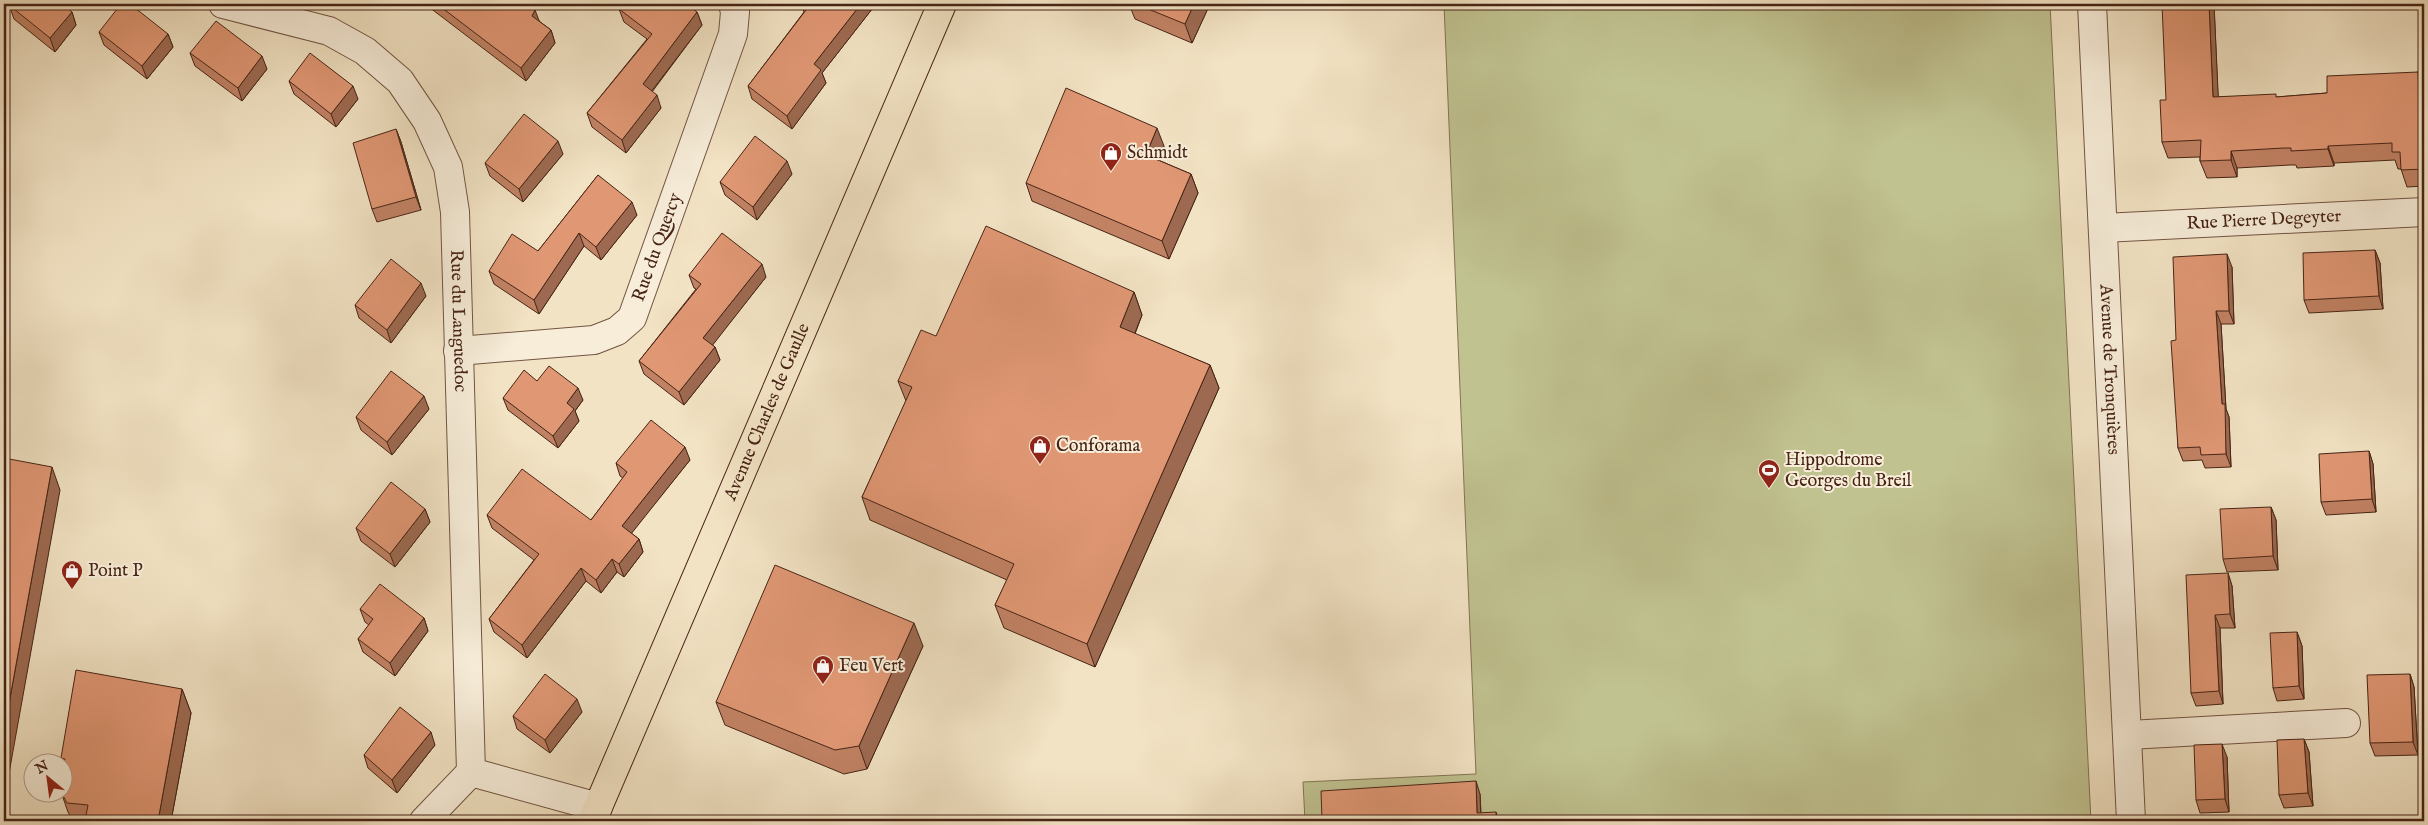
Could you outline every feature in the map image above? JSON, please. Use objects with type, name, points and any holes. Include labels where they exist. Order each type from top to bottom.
[{"type":"main road","name":"Avenue Charles de Gaulle","points":[[595,814],[942,4]]},
{"type":"street","name":"Rue du Languedoc","points":[[222,4],[329,31],[365,51],[400,81],[427,121],[448,167],[455,212],[471,772]]},
{"type":"street","name":"Rue du Quercy","points":[[458,351],[594,340],[617,331],[632,318],[733,34],[733,4]]},
{"type":"street","name":"Avenue de Tronquières","points":[[2092,4],[2132,821]]},
{"type":"street","name":"Rue Pierre Degeyter","points":[[2103,228],[2424,212]]},
{"type":"street","points":[[2129,735],[2346,723]]},
{"type":"street","points":[[424,821],[471,772],[595,814]]},
{"type":"green space","name":"Hippodrome Georges du Breil","points":[[1444,4],[2050,4],[2091,821],[1305,821],[1303,782],[1476,774]]},
{"type":"building","points":[[62,4],[72,12],[50,38],[9,5]]},
{"type":"building","points":[[121,4],[130,4],[168,34],[142,66],[99,32]]},
{"type":"building","points":[[437,4],[526,4],[535,10],[532,16],[551,30],[521,68]]},
{"type":"building","points":[[623,4],[687,4],[697,12],[643,84],[657,95],[622,140],[587,113],[652,34],[619,9]]},
{"type":"building","points":[[804,4],[861,4],[814,64],[821,70],[787,116],[748,86],[806,10],[802,7]]},
{"type":"building","points":[[1136,4],[1194,4],[1185,24]]},
{"type":"building","points":[[2162,4],[2209,4],[2213,97],[2276,94],[2276,97],[2327,93],[2327,76],[2418,72],[2421,131],[2424,131],[2424,169],[2401,170],[2400,152],[2392,152],[2392,143],[2328,146],[2328,149],[2291,151],[2291,148],[2284,148],[2231,151],[2231,160],[2200,161],[2201,140],[2162,142],[2160,100],[2166,100]]},
{"type":"building","points":[[216,21],[262,56],[238,88],[190,53]]},
{"type":"building","points":[[310,53],[353,86],[331,114],[289,81]]},
{"type":"building","points":[[1066,88],[1157,128],[1146,155],[1191,174],[1162,241],[1026,183]]},
{"type":"building","points":[[524,114],[558,141],[519,189],[485,163]]},
{"type":"building","points":[[396,129],[416,197],[372,209],[353,143]]},
{"type":"building","points":[[755,136],[787,161],[753,207],[720,182]]},
{"type":"building","points":[[598,175],[632,202],[596,247],[579,233],[534,300],[489,271],[512,234],[538,251]]},
{"type":"building","name":"Conforama","points":[[986,226],[1134,292],[1120,327],[1210,365],[1087,644],[995,605],[1014,564],[862,497],[912,387],[898,381],[921,330],[936,336]]},
{"type":"building","points":[[722,233],[762,264],[703,338],[715,347],[679,392],[639,361],[701,284],[689,275]]},
{"type":"building","points":[[2375,250],[2379,296],[2304,300],[2303,253]]},
{"type":"building","points":[[2227,254],[2229,311],[2216,311],[2222,404],[2225,404],[2226,454],[2201,455],[2200,447],[2178,448],[2171,341],[2176,340],[2173,257]]},
{"type":"building","points":[[391,259],[421,283],[387,330],[355,305]]},
{"type":"building","points":[[549,366],[578,388],[567,403],[574,409],[553,436],[503,398],[524,370],[537,381]]},
{"type":"building","points":[[391,371],[424,396],[387,442],[356,417]]},
{"type":"building","points":[[651,420],[685,447],[622,526],[639,539],[619,564],[612,559],[596,580],[581,568],[522,645],[489,619],[539,554],[487,515],[522,469],[591,520],[627,472],[616,463]]},
{"type":"building","points":[[2369,451],[2372,499],[2321,502],[2319,454]]},
{"type":"building","points":[[4,458],[52,467],[4,731]]},
{"type":"building","points":[[391,482],[425,509],[390,554],[356,528]]},
{"type":"building","points":[[2271,507],[2273,556],[2223,559],[2220,509]]},
{"type":"building","name":"Feu Vert","points":[[775,565],[914,623],[859,746],[835,750],[716,702]]},
{"type":"building","points":[[2228,573],[2230,614],[2215,615],[2219,691],[2191,693],[2186,575]]},
{"type":"building","points":[[380,584],[424,618],[390,663],[358,639],[373,619],[360,609]]},
{"type":"building","points":[[2297,632],[2299,686],[2273,688],[2270,633]]},
{"type":"building","points":[[76,670],[182,689],[158,821],[85,821],[88,805],[66,802],[72,802],[72,752],[62,752]]},
{"type":"building","points":[[545,674],[577,699],[545,740],[513,716]]},
{"type":"building","points":[[2410,674],[2413,742],[2370,743],[2367,675]]},
{"type":"building","points":[[400,707],[431,732],[392,780],[364,755]]},
{"type":"building","points":[[2304,739],[2308,793],[2279,795],[2277,740]]},
{"type":"building","points":[[2222,744],[2225,799],[2196,800],[2194,745]]},
{"type":"building","points":[[1476,781],[1477,813],[1496,812],[1496,821],[1452,821],[1451,818],[1396,821],[1322,821],[1321,791]]},
{"type":"place","name":"Schmidt","points":[[1111,172]]},
{"type":"place","name":"Conforama","points":[[1040,465]]},
{"type":"place","name":"Hippodrome Georges du Breil","points":[[1769,489]]},
{"type":"place","name":"Point P","points":[[72,590]]},
{"type":"place","name":"Feu Vert","points":[[823,685]]}]
